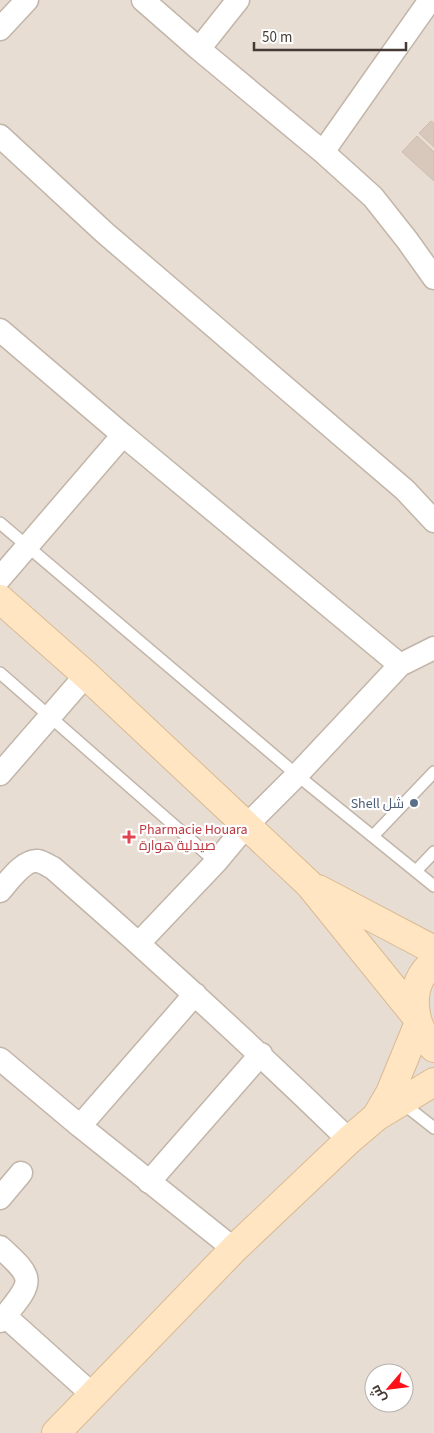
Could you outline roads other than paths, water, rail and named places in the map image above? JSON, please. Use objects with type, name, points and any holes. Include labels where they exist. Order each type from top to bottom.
[{"type":"main road","points":[[0,599],[86,675],[309,884],[416,1020],[425,1039],[434,1048]]},
{"type":"main road","points":[[309,884],[434,950]]},
{"type":"main road","points":[[376,1117],[390,1093],[416,1020],[415,997],[419,980],[434,962]]},
{"type":"main road","points":[[56,1433],[234,1250],[349,1140],[376,1117],[434,1082]]},
{"type":"street","points":[[0,30],[27,0]]},
{"type":"street","points":[[143,0],[199,50],[323,152],[373,197],[434,278]]},
{"type":"street","points":[[199,50],[238,0]]},
{"type":"street","points":[[323,152],[430,0]]},
{"type":"street","points":[[0,136],[105,234],[405,490],[434,521]]},
{"type":"street","points":[[0,330],[123,435],[400,665]]},
{"type":"street","points":[[0,578],[123,435]]},
{"type":"street","points":[[139,943],[216,862],[246,826],[297,775],[400,665],[434,648]]},
{"type":"street","points":[[0,774],[86,675]]},
{"type":"street","points":[[0,891],[18,870],[31,862],[38,861],[53,868],[261,1054],[349,1140]]},
{"type":"street","points":[[80,1126],[195,994]]},
{"type":"street","points":[[149,1182],[261,1054]]},
{"type":"street","points":[[2,1064],[234,1250]]},
{"type":"street","points":[[0,1198],[21,1173]]},
{"type":"street","points":[[0,1247],[21,1266],[26,1276],[27,1285],[24,1293],[2,1319],[93,1395]]},
{"type":"lane","points":[[0,523],[297,775],[434,886]]},
{"type":"lane","points":[[0,673],[216,862]]},
{"type":"lane","points":[[373,836],[434,772]]},
{"type":"lane","points":[[416,871],[434,852]]},
{"type":"lane","points":[[400,1102],[434,1128]]},
{"type":"place","name":"Shell شل","points":[[414,803]]},
{"type":"place","name":"Pharmacie Houara صيدلية هوارة","points":[[129,837]]}]
